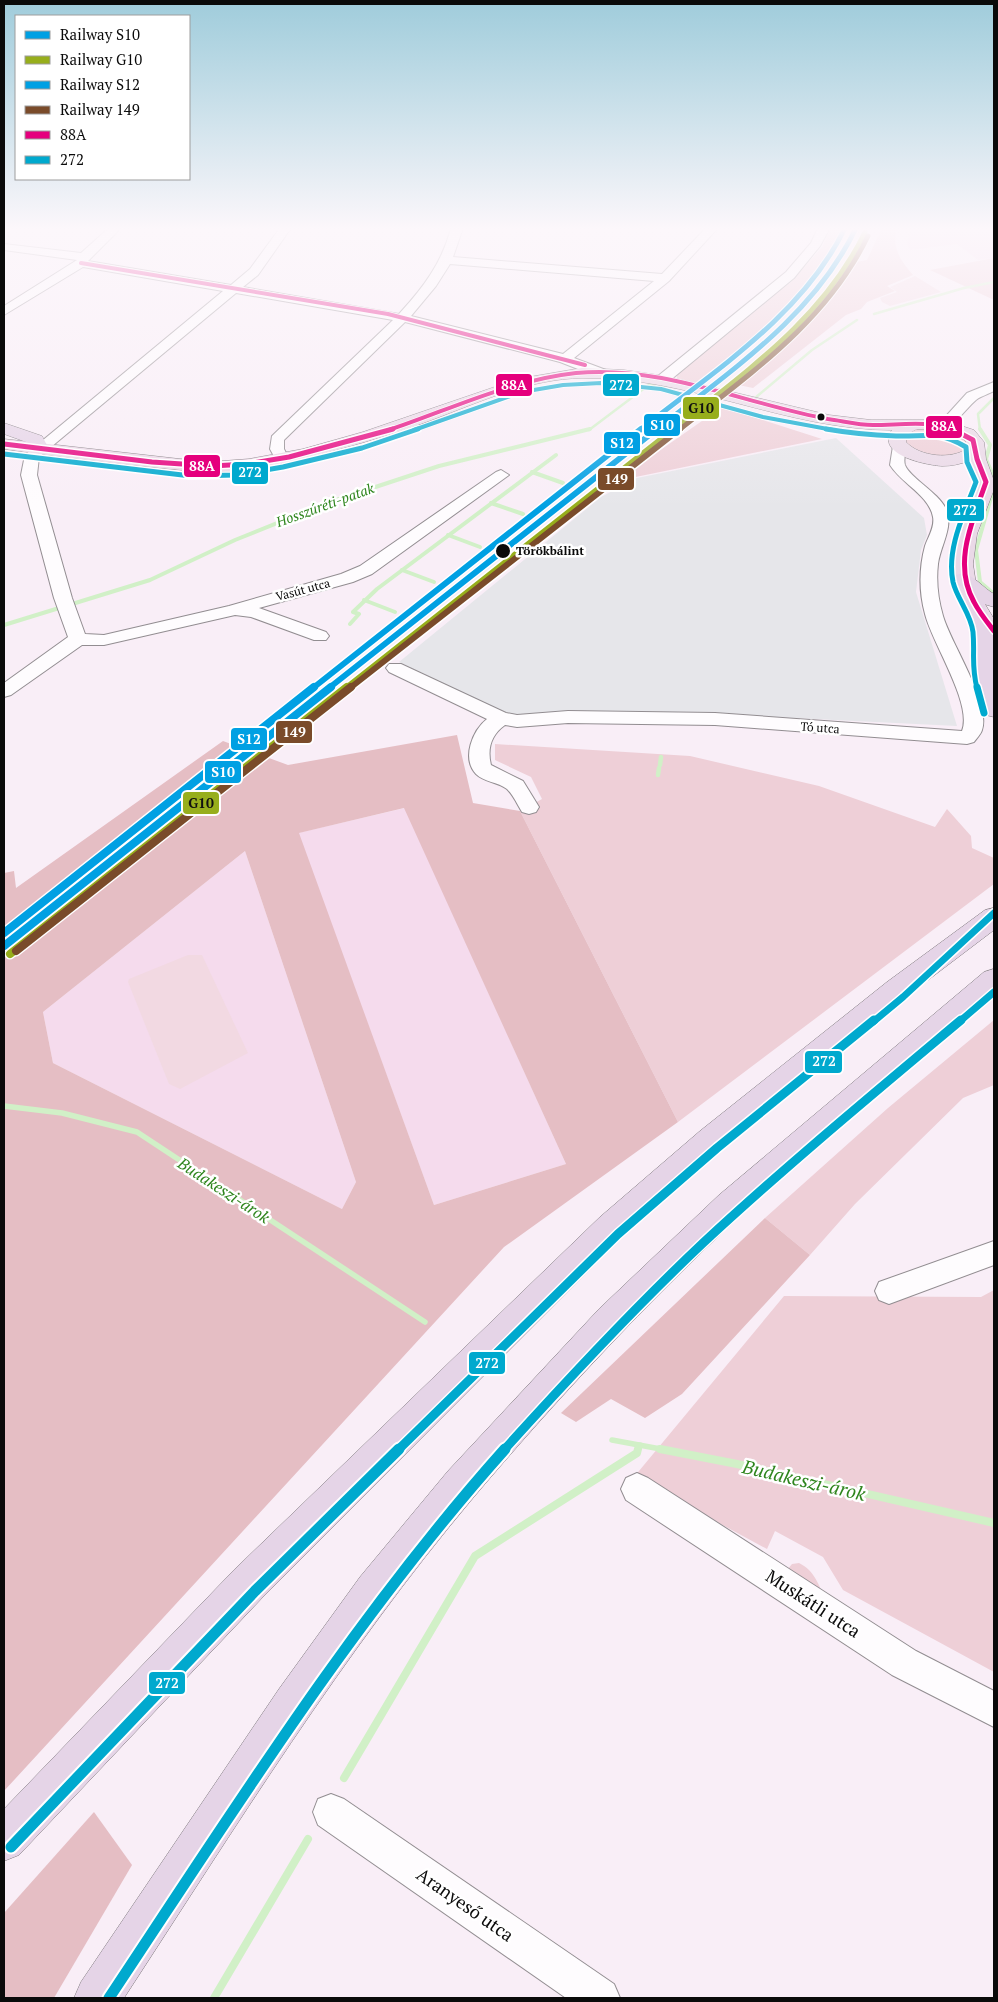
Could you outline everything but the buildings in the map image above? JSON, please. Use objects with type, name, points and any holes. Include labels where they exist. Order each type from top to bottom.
[{"type":"highway","points":[[4,428],[36,440],[39,447]]},
{"type":"highway","points":[[984,602],[982,667],[994,710]]},
{"type":"highway","points":[[897,989],[994,900]]},
{"type":"highway","points":[[4,1840],[248,1584],[514,1320],[611,1227],[711,1140],[897,989],[994,918]]},
{"type":"highway","points":[[97,1998],[293,1703],[374,1591],[461,1484],[612,1320],[730,1205],[994,979]]},
{"type":"main road","points":[[4,444],[192,466],[229,466],[329,447],[393,428],[520,382],[562,375],[600,373],[663,379],[766,407],[853,423],[937,424],[952,427],[973,443],[986,481],[985,491],[977,505],[963,547],[964,579],[984,602],[994,629]]},
{"type":"main road","points":[[853,423],[898,442],[916,456],[962,469],[977,483],[977,505]]},
{"type":"main road","points":[[898,442],[901,430],[913,425]]},
{"type":"main road","points":[[939,461],[966,458],[973,443]]},
{"type":"street","points":[[4,691],[78,639],[65,606],[29,475],[32,455],[39,447],[194,321]]},
{"type":"street","points":[[281,457],[277,449],[277,439],[398,321]]},
{"type":"street","points":[[416,321],[566,359],[600,373]]},
{"type":"street","points":[[566,359],[612,321]]},
{"type":"street","points":[[663,379],[733,321]]},
{"type":"street","points":[[937,424],[952,418],[972,396],[994,386]]},
{"type":"street","points":[[966,402],[963,425],[973,443]]},
{"type":"street","name":"Tó utca","points":[[395,668],[501,718],[517,721],[568,717],[715,719],[962,738],[970,736],[974,724],[971,704],[937,624],[928,591],[931,555],[942,522],[941,517],[928,495],[898,464],[898,442]]},
{"type":"street","points":[[906,474],[906,467],[913,462],[939,461]]},
{"type":"street","name":"Vasút utca","points":[[78,639],[104,640],[233,610],[347,578],[366,570],[501,475]]},
{"type":"street","points":[[233,610],[254,612],[320,636]]},
{"type":"street","points":[[501,718],[489,727],[482,737],[480,754],[482,766],[489,773],[515,783],[524,794],[529,807]]},
{"type":"street","points":[[889,1291],[994,1253]]},
{"type":"street","name":"Muskátli utca","points":[[637,1489],[904,1663],[994,1710]]},
{"type":"street","name":"Aranyeső utca","points":[[331,1812],[600,1998]]},
{"type":"shaded area","points":[[738,321],[773,321],[729,360],[697,383],[677,378],[677,373]]},
{"type":"shaded area","points":[[806,321],[838,321],[753,388],[729,383]]},
{"type":"shaded area","points":[[722,407],[822,439],[616,481]]},
{"type":"shaded area","points":[[933,427],[961,434],[969,444],[966,451],[951,457],[931,455],[906,445],[904,436],[914,429]]},
{"type":"shaded area","points":[[836,438],[924,518],[927,535],[921,550],[916,592],[957,726],[729,715],[519,718],[456,691],[399,662],[601,497],[637,478]]},
{"type":"shaded area","points":[[457,735],[473,803],[520,811],[678,1122],[504,1247],[4,1791],[4,873],[14,871],[16,888],[223,741],[288,765]],"holes":[[[404,808],[566,1164],[434,1205],[299,833]],[[245,851],[356,1182],[342,1209],[53,1063],[43,1012]]]},
{"type":"shaded area","points":[[495,744],[690,756],[819,786],[935,827],[947,809],[971,836],[972,848],[994,858],[994,884],[678,1122],[520,811],[542,799],[531,777],[495,760]]},
{"type":"shaded area","points":[[405,808],[566,1164],[434,1205],[298,833]]},
{"type":"shaded area","points":[[245,851],[356,1182],[342,1209],[53,1063],[43,1012]]},
{"type":"shaded area","points":[[188,955],[202,955],[248,1053],[180,1089],[169,1084],[128,982],[129,979]]},
{"type":"shaded area","points":[[994,1020],[994,1085],[963,1098],[855,1204],[810,1255],[765,1218],[888,1108]]},
{"type":"shaded area","points":[[765,1218],[810,1255],[682,1394],[645,1418],[611,1399],[576,1422],[561,1413]]},
{"type":"shaded area","points":[[994,1290],[994,1672],[843,1590],[823,1557],[775,1531],[767,1549],[634,1477],[784,1296],[981,1297]]},
{"type":"shaded area","points":[[799,1563],[805,1566],[814,1576],[828,1607],[787,1570],[792,1564]]},
{"type":"shaded area","points":[[94,1812],[132,1865],[54,1998],[4,1998],[4,1913]]},
{"type":"waterway","name":"Hosszúréti-patak","points":[[755,398],[812,350],[855,321]]},
{"type":"waterway","name":"Hosszúréti-patak","points":[[589,430],[650,384],[658,388],[668,383]]},
{"type":"waterway","points":[[980,430],[978,414],[994,398]]},
{"type":"waterway","name":"Hosszúréti-patak","points":[[4,625],[150,580],[235,540],[327,503],[439,466],[590,429]]},
{"type":"waterway","points":[[980,429],[990,445],[986,459],[994,478]]},
{"type":"waterway","points":[[533,472],[556,455]]},
{"type":"waterway","points":[[492,503],[533,472]]},
{"type":"waterway","points":[[533,472],[563,483]]},
{"type":"waterway","points":[[994,487],[976,550],[980,582],[994,594]]},
{"type":"waterway","points":[[449,535],[492,503]]},
{"type":"waterway","points":[[492,503],[523,514]]},
{"type":"waterway","points":[[402,570],[449,535]]},
{"type":"waterway","points":[[449,535],[480,547]]},
{"type":"waterway","points":[[365,600],[402,570]]},
{"type":"waterway","points":[[402,570],[434,582]]},
{"type":"waterway","points":[[350,624],[359,614],[353,612],[365,600]]},
{"type":"waterway","points":[[365,600],[395,612]]},
{"type":"waterway","points":[[660,765],[661,757]]},
{"type":"waterway","points":[[658,775],[659,768]]},
{"type":"waterway","name":"Budakeszi-árok","points":[[4,1106],[62,1113],[137,1132],[425,1322]]},
{"type":"waterway","name":"Budakeszi-árok","points":[[612,1440],[640,1445]]},
{"type":"waterway","name":"Budakeszi-árok","points":[[638,1450],[640,1445]]},
{"type":"waterway","name":"Budakeszi-árok","points":[[640,1445],[666,1450]]},
{"type":"waterway","points":[[344,1778],[475,1556],[637,1453],[638,1449]]},
{"type":"waterway","name":"Budakeszi-árok","points":[[660,1449],[737,1464],[994,1523]]},
{"type":"waterway","points":[[214,1998],[308,1839]]},
{"type":"rail line","name":"S12","points":[[4,933],[743,348],[774,321]]},
{"type":"rail line","name":"S10","points":[[4,946],[749,356],[788,321]]},
{"type":"rail line","name":"G10","points":[[10,954],[756,364],[802,321]]},
{"type":"rail line","name":"149","points":[[16,951],[756,369],[808,321]]},
{"type":"transit line","name":"88A","points":[[417,321],[585,365]]},
{"type":"transit line","name":"88A","points":[[4,444],[192,466],[247,464],[275,460],[331,447],[409,423],[522,383],[579,373],[614,373],[684,383],[788,410],[858,424],[935,425],[962,432],[973,440],[977,459],[986,482],[965,544],[964,573],[973,601],[994,631]]},
{"type":"transit line","name":"272","points":[[4,454],[191,476],[236,475],[283,467],[362,448],[522,392],[563,385],[601,383],[661,389],[763,417],[851,433],[897,436],[932,434],[949,437],[966,447],[967,462],[976,482],[957,533],[952,559],[953,582],[973,630],[972,669],[984,713]]},
{"type":"transit line","name":"272","points":[[11,1847],[255,1591],[618,1234],[717,1148],[903,997],[994,913]]},
{"type":"transit line","name":"272","points":[[109,1998],[281,1738],[326,1674],[419,1550],[469,1490],[566,1382],[667,1278],[800,1156],[994,992]]},
{"type":"place","name":"Törökbálint","points":[[503,551]]}]
